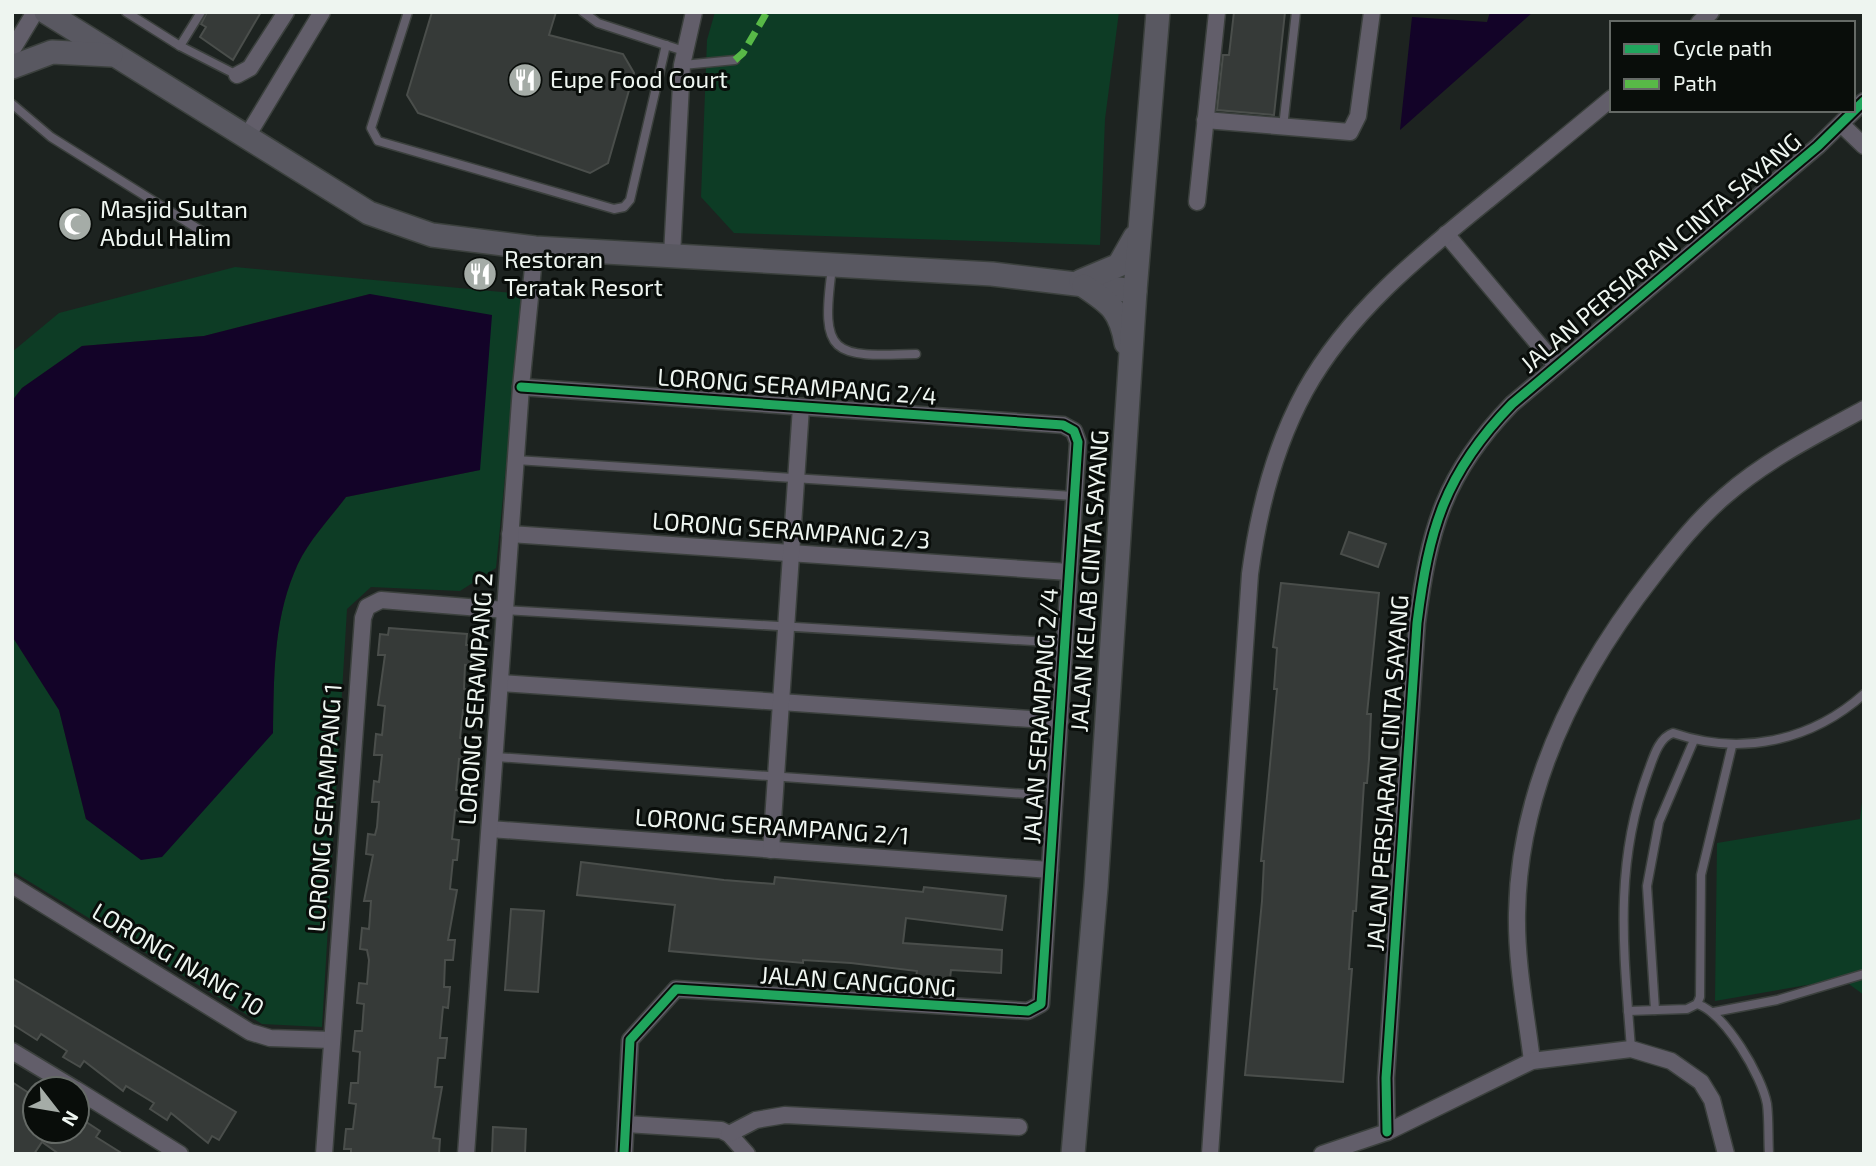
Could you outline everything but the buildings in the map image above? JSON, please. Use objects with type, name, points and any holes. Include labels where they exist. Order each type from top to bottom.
[{"type":"main road","points":[[46,12],[246,138],[388,222],[432,235],[535,248],[1078,282],[1135,291]]},
{"type":"main road","name":"JALAN KELAB CINTA SAYANG","points":[[1073,1154],[1096,887],[1132,373],[1135,291],[1158,12]]},
{"type":"main road","points":[[12,67],[52,52],[114,55]]},
{"type":"main road","points":[[1078,282],[1119,265],[1134,241],[1141,216]]},
{"type":"main road","points":[[1078,282],[1104,299],[1121,318],[1132,373]]},
{"type":"street","points":[[12,50],[35,12]]},
{"type":"street","points":[[237,75],[250,68],[286,12]]},
{"type":"street","points":[[246,138],[322,12]]},
{"type":"street","points":[[672,256],[683,58],[694,12]]},
{"type":"street","points":[[1197,202],[1217,12]]},
{"type":"street","points":[[1205,120],[1342,133],[1354,129],[1359,117],[1372,12]]},
{"type":"street","points":[[1210,1154],[1247,615],[1259,519],[1293,415],[1323,363],[1381,292],[1446,234],[1610,100]]},
{"type":"street","name":"JALAN PERSIARAN CINTA SAYANG","points":[[1387,1132],[1386,1078],[1406,743],[1417,623],[1428,551],[1447,491],[1469,452],[1512,404],[1852,112]]},
{"type":"street","points":[[1841,124],[1864,146]]},
{"type":"street","points":[[1446,234],[1556,365]]},
{"type":"street","name":"LORONG SERAMPANG 2","points":[[466,1154],[521,387],[535,248]]},
{"type":"street","name":"LORONG SERAMPANG 2/4","points":[[521,387],[1069,427]]},
{"type":"street","points":[[771,850],[801,407]]},
{"type":"street","points":[[1532,1061],[1518,951],[1517,912],[1521,864],[1546,760],[1581,681],[1640,593],[1706,512],[1763,467],[1864,409]]},
{"type":"street","name":"JALAN SERAMPANG 2/4","points":[[1037,1009],[1042,998],[1078,442],[1074,431],[1069,427]]},
{"type":"street","name":"LORONG SERAMPANG 2/3","points":[[510,534],[1069,572]]},
{"type":"street","name":"LORONG SERAMPANG 1","points":[[324,1154],[360,629],[367,607],[382,600],[505,610]]},
{"type":"street","points":[[501,683],[1060,721]]},
{"type":"street","name":"LORONG SERAMPANG 2/1","points":[[490,829],[1050,870]]},
{"type":"street","name":"LORONG INANG 10","points":[[12,885],[250,1032],[271,1038],[332,1040]]},
{"type":"street","name":"JALAN CANGGONG","points":[[626,1125],[630,1040],[676,989],[841,1002],[1028,1011],[1037,1009]]},
{"type":"street","points":[[1322,1154],[1387,1132],[1532,1061],[1631,1049],[1671,1061],[1701,1082],[1712,1100],[1726,1154]]},
{"type":"street","points":[[12,1051],[51,1075]]},
{"type":"street","points":[[91,1099],[180,1154]]},
{"type":"street","points":[[729,1134],[756,1120],[785,1115],[1019,1127]]},
{"type":"street","points":[[624,1154],[626,1125],[712,1128],[729,1134],[747,1154]]},
{"type":"lane","points":[[126,12],[180,46],[237,75]]},
{"type":"lane","points":[[180,46],[201,12]]},
{"type":"lane","points":[[408,12],[371,128],[378,141],[614,209],[624,207],[631,200],[666,45]]},
{"type":"lane","points":[[583,12],[598,23],[666,45],[683,58],[735,60]]},
{"type":"lane","points":[[1283,127],[1296,12]]},
{"type":"lane","points":[[12,104],[51,137],[203,232]]},
{"type":"lane","points":[[832,265],[827,320],[836,342],[855,355],[916,354]]},
{"type":"lane","points":[[516,460],[1073,496]]},
{"type":"lane","points":[[505,610],[1066,643]]},
{"type":"lane","points":[[1631,1049],[1622,954],[1623,884],[1641,795],[1654,755],[1664,738],[1673,733],[1694,740],[1732,746],[1773,740],[1810,728],[1843,711],[1864,694]]},
{"type":"lane","points":[[1654,1010],[1647,886],[1659,822],[1694,740]]},
{"type":"lane","points":[[1697,1004],[1700,988],[1701,875],[1732,746]]},
{"type":"lane","points":[[496,757],[776,774],[1055,796]]},
{"type":"lane","points":[[1714,1012],[1801,994],[1864,974]]},
{"type":"lane","points":[[1628,1011],[1687,1009],[1697,1004]]},
{"type":"lane","points":[[1697,1004],[1714,1012],[1727,1027],[1763,1092],[1769,1154]]},
{"type":"green space","points":[[715,12],[1119,12],[1105,119],[1100,245],[734,233],[701,197],[707,40]]},
{"type":"green space","points":[[235,267],[523,294],[496,568],[460,591],[371,587],[347,609],[322,1027],[262,1024],[12,871],[12,636],[59,710],[86,819],[273,733],[276,652],[287,592],[304,552],[346,497],[480,470],[370,294],[204,336],[82,346],[22,388],[12,401],[12,352],[59,313]]},
{"type":"green space","points":[[1864,785],[1864,995],[1842,979],[1715,1001],[1717,843],[1860,819]]},
{"type":"shaded area","points":[[1490,12],[1533,12],[1400,130],[1412,17],[1487,22]]},
{"type":"shaded area","points":[[370,294],[492,315],[480,470],[346,497],[304,552],[287,592],[276,652],[273,733],[162,857],[141,860],[86,819],[59,710],[12,636],[12,401],[22,388],[82,346],[204,336]]},
{"type":"marked path","points":[[735,60],[743,53],[767,12]]},
{"type":"cycle path","points":[[1855,110],[1864,101]]},
{"type":"cycle path","points":[[1387,1132],[1386,1078],[1417,623],[1434,531],[1455,479],[1470,455],[1512,404],[1818,146],[1853,112]]},
{"type":"cycle path","points":[[521,387],[1063,425],[1074,431],[1078,442],[1041,1004],[1028,1011],[676,989],[630,1040],[624,1154]]},
{"type":"place","name":"Eupe Food Court","points":[[525,80]]},
{"type":"place","name":"Masjid Sultan Abdul Halim","points":[[75,224]]},
{"type":"place","name":"Restoran Teratak Resort","points":[[480,274]]}]
